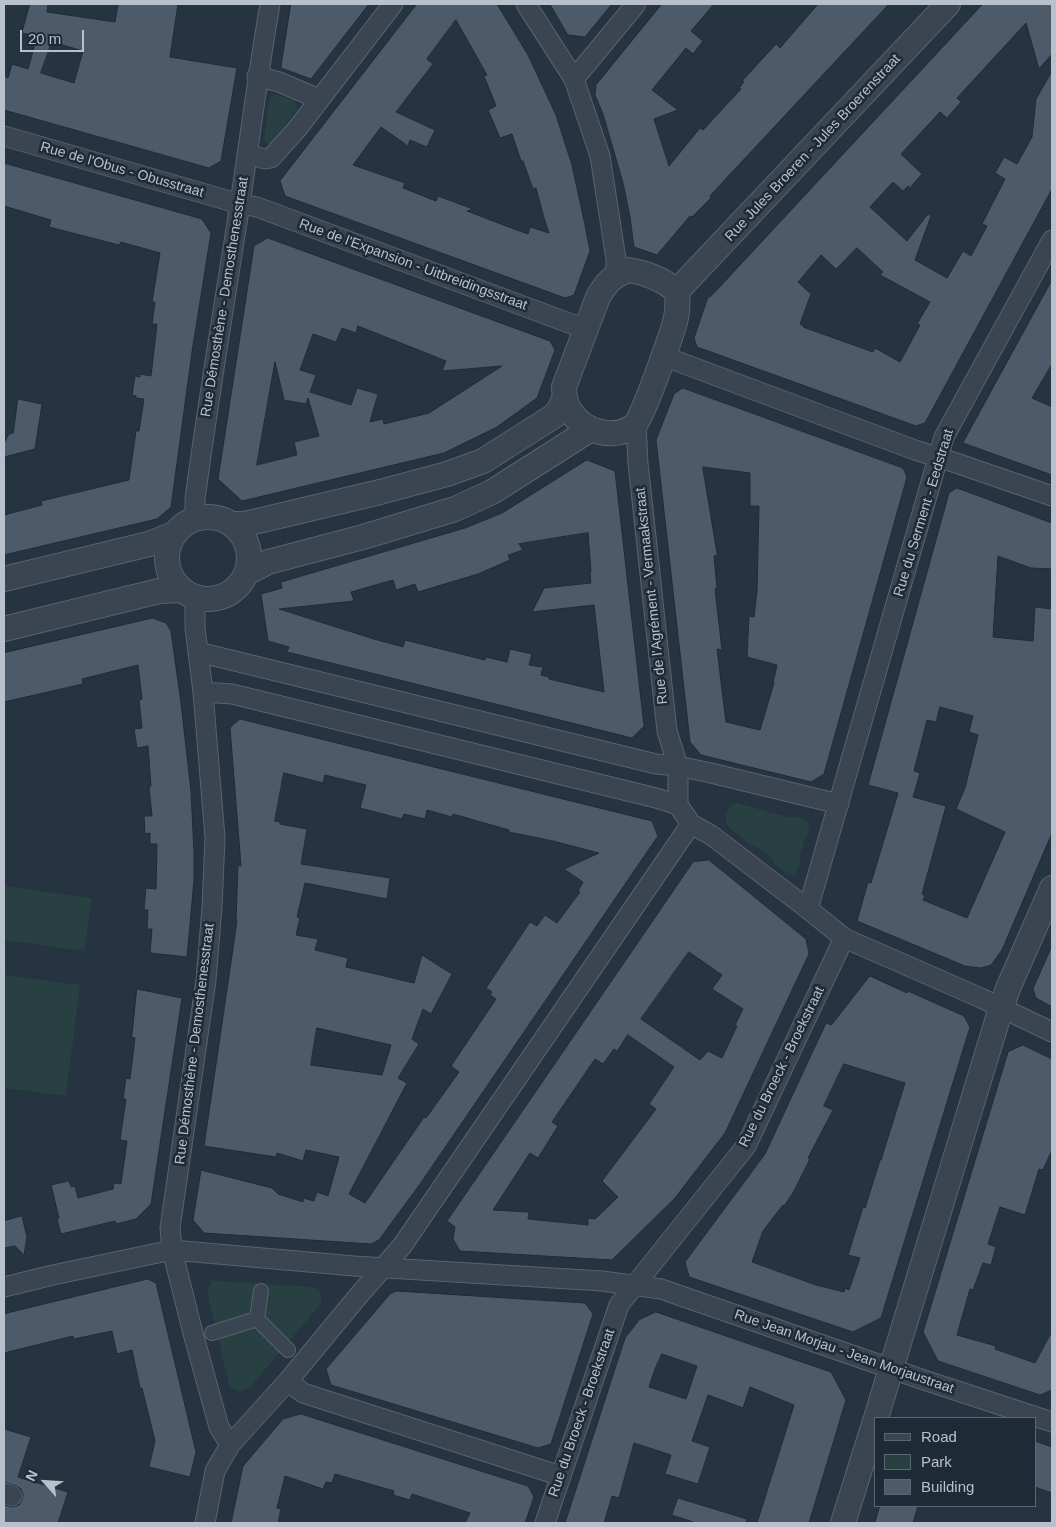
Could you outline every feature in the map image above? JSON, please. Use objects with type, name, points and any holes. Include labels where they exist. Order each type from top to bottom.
[{"type":"street","name":"Rue Démosthène - Demosthenesstraat","points":[[195,519],[195,498],[209,397],[270,4]]},
{"type":"street","points":[[247,154],[265,159],[271,158],[297,128],[393,4]]},
{"type":"street","points":[[526,4],[574,79],[600,156],[616,259],[616,274]]},
{"type":"street","points":[[574,79],[636,4]]},
{"type":"street","name":"Rue Jules Broeren - Jules Broerenstraat","points":[[677,291],[948,4]]},
{"type":"street","points":[[258,76],[279,82],[319,99]]},
{"type":"street","name":"Rue de l'Obus - Obusstraat","points":[[4,136],[240,204]]},
{"type":"street","name":"Rue de l'Expansion - Uitbreidingsstraat","points":[[240,204],[257,207],[585,329]]},
{"type":"street","name":"Rue du Serment - Eedstraat","points":[[808,909],[944,437],[1052,240]]},
{"type":"street","points":[[231,524],[258,521],[380,492],[447,474],[483,461],[554,416],[560,408],[564,399],[564,386],[598,297],[605,285],[616,274],[629,270],[644,272],[662,280],[677,291],[679,304],[676,321],[636,424],[616,434],[591,429],[577,421],[564,399]]},
{"type":"street","points":[[663,356],[915,450],[1052,496]]},
{"type":"street","name":"Rue de l'Agrément - Vermaakstraat","points":[[636,424],[638,463],[667,731],[678,766],[678,805]]},
{"type":"street","points":[[246,573],[268,562],[363,537],[455,509],[492,492],[591,429]]},
{"type":"street","points":[[4,629],[159,591],[188,594],[208,600],[220,598],[240,584],[249,564],[248,546],[244,537],[231,524],[220,518],[207,517],[195,519],[183,525],[174,534],[169,544],[167,567],[170,576],[188,594]]},
{"type":"street","points":[[4,580],[149,544],[174,534]]},
{"type":"street","name":"Rue Démosthène - Demosthenesstraat","points":[[188,594],[195,628],[203,692],[215,838],[206,980],[170,1228],[172,1250],[219,1427],[230,1446]]},
{"type":"street","points":[[198,652],[656,764],[678,766],[839,804]]},
{"type":"street","points":[[203,692],[232,694],[678,805],[691,824],[711,835],[844,938],[1052,1032]]},
{"type":"street","points":[[205,1523],[214,1471],[230,1446],[288,1381],[402,1246],[691,824]]},
{"type":"street","points":[[876,1417],[1009,986],[1052,891]]},
{"type":"street","name":"Rue du Broeck - Broekstraat","points":[[545,1523],[619,1305],[746,1146],[844,938]]},
{"type":"street","name":"Rue Jean Morjau - Jean Morjaustraat","points":[[4,1287],[172,1250],[344,1265],[602,1281],[661,1289],[1052,1422]]},
{"type":"street","points":[[257,1319],[262,1284]]},
{"type":"street","points":[[212,1332],[257,1319]]},
{"type":"street","points":[[257,1319],[288,1350]]},
{"type":"street","points":[[288,1381],[303,1393],[561,1476]]},
{"type":"street","points":[[843,1523],[874,1423]]},
{"type":"green space","points":[[276,94],[295,101],[298,108],[271,144],[268,144],[264,139],[269,99]]},
{"type":"green space","points":[[736,803],[788,817],[799,818],[810,823],[799,860],[801,861],[795,875],[783,871],[773,863],[774,860],[754,845],[753,847],[730,828],[726,822],[726,816],[729,808]]},
{"type":"green space","points":[[4,886],[92,898],[84,951],[4,940]]},
{"type":"green space","points":[[4,975],[80,985],[66,1096],[4,1088]]},
{"type":"green space","points":[[211,1282],[313,1287],[321,1295],[319,1306],[251,1386],[243,1391],[234,1390],[229,1385],[207,1291]]},
{"type":"building","points":[[30,4],[48,4],[47,12],[115,22],[118,4],[178,4],[170,57],[237,68],[221,161],[209,168],[4,110],[4,76],[8,78],[12,64],[28,69],[37,36],[22,33]],"holes":[[[52,42],[83,51],[74,83],[41,73]]]},
{"type":"building","points":[[291,4],[369,4],[311,79],[281,68]]},
{"type":"building","points":[[417,4],[497,4],[528,55],[556,115],[572,165],[590,251],[574,295],[565,298],[285,196],[280,181]],"holes":[[[456,20],[487,75],[484,76],[496,106],[488,110],[500,138],[512,134],[533,189],[536,188],[549,233],[530,227],[528,234],[467,211],[473,209],[438,196],[436,201],[403,188],[405,183],[353,165],[381,127],[408,146],[410,140],[427,147],[435,130],[396,112],[433,64],[427,59]]]},
{"type":"building","points":[[550,4],[612,4],[585,37],[568,35]]},
{"type":"building","points":[[662,4],[714,4],[691,31],[703,41],[693,54],[686,48],[652,90],[678,110],[654,119],[669,166],[700,128],[703,130],[741,89],[739,88],[744,82],[742,81],[776,44],[780,48],[818,4],[889,4],[710,196],[711,198],[692,217],[690,216],[657,255],[634,247],[623,183],[603,114],[595,95],[596,85]]},
{"type":"building","points":[[983,4],[1052,4],[1052,54],[1039,69],[1026,23],[957,98],[961,102],[947,118],[940,112],[901,154],[922,174],[910,188],[908,186],[903,191],[893,182],[870,207],[907,241],[928,214],[931,216],[915,260],[947,278],[963,251],[971,256],[987,226],[982,224],[1005,179],[995,173],[1004,157],[1017,164],[1032,137],[1036,99],[1052,71],[1052,189],[925,423],[916,426],[697,347],[694,338],[708,297]],"holes":[[[857,248],[883,272],[880,275],[930,302],[917,324],[920,325],[900,362],[875,348],[873,352],[803,327],[800,324],[811,294],[798,282],[821,255],[836,269]]]},
{"type":"building","points":[[4,163],[202,219],[211,233],[192,352],[171,507],[157,519],[4,555],[4,515],[42,505],[41,501],[129,480],[136,431],[139,431],[144,399],[136,398],[136,396],[132,395],[135,376],[140,377],[140,374],[151,376],[157,324],[152,324],[155,302],[152,302],[160,253],[121,242],[119,245],[49,227],[51,220],[4,206]]},
{"type":"building","points":[[268,238],[550,341],[555,350],[537,398],[497,427],[444,453],[242,501],[218,479],[254,246]],"holes":[[[358,326],[446,361],[442,371],[502,366],[429,413],[384,424],[383,419],[370,422],[378,394],[357,388],[351,405],[310,392],[316,375],[300,370],[313,334],[336,342],[342,328],[356,333]],[[275,362],[284,400],[306,404],[308,398],[319,436],[294,442],[297,455],[257,465]]]},
{"type":"building","points":[[1052,280],[1052,364],[1032,398],[1052,407],[1052,475],[963,443]]},
{"type":"building","points":[[683,388],[903,468],[907,477],[824,774],[811,782],[701,755],[690,742],[656,440],[674,394]],"holes":[[[703,467],[750,473],[750,506],[759,506],[757,591],[754,617],[749,616],[747,657],[777,665],[774,683],[760,730],[726,722],[717,649],[722,650],[715,589],[717,589],[714,556],[717,555]]]},
{"type":"building","points":[[18,399],[42,404],[35,449],[4,457],[4,443],[9,434],[13,433]]},
{"type":"building","points":[[587,460],[615,471],[644,726],[632,738],[287,652],[289,647],[268,641],[261,594],[282,588],[281,582],[465,528],[502,513]],"holes":[[[588,533],[591,583],[544,588],[532,612],[594,605],[604,692],[549,679],[549,677],[541,675],[543,667],[529,665],[532,654],[510,649],[507,662],[486,657],[485,660],[405,640],[403,647],[279,609],[354,601],[351,592],[393,580],[396,590],[415,584],[418,592],[478,574],[510,560],[508,555],[523,550],[519,544]]]},
{"type":"building","points":[[957,488],[1052,523],[1052,569],[1031,568],[998,556],[993,637],[1033,641],[1035,607],[1052,609],[1052,833],[1002,950],[991,965],[981,968],[965,966],[857,921],[868,882],[871,883],[898,793],[868,785],[949,493]],"holes":[[[940,707],[973,716],[969,732],[978,735],[965,788],[956,809],[1005,832],[967,918],[923,900],[925,896],[922,894],[946,806],[913,797],[920,773],[914,771],[927,720],[936,722]]]},
{"type":"building","points":[[153,618],[166,623],[171,631],[191,791],[194,880],[187,957],[150,953],[152,929],[147,929],[148,910],[144,910],[146,888],[156,889],[157,844],[150,844],[150,833],[145,834],[144,816],[152,816],[149,787],[151,786],[148,746],[137,748],[134,729],[142,728],[139,700],[142,699],[138,665],[82,679],[83,684],[4,702],[4,653]]},
{"type":"building","points":[[240,719],[652,821],[658,836],[420,1184],[379,1240],[371,1244],[204,1233],[193,1220],[201,1170],[272,1188],[278,1194],[303,1202],[303,1198],[314,1201],[317,1192],[328,1196],[339,1157],[306,1150],[303,1161],[277,1153],[276,1157],[204,1146],[237,921],[238,865],[241,866],[230,728]],"holes":[[[284,773],[323,783],[325,775],[366,785],[360,808],[402,819],[404,814],[425,819],[427,810],[452,817],[453,814],[509,830],[509,832],[599,853],[564,869],[583,882],[578,891],[580,892],[557,923],[545,915],[537,926],[530,922],[486,988],[492,992],[490,995],[496,999],[451,1066],[459,1072],[426,1118],[424,1117],[365,1203],[349,1194],[407,1083],[398,1078],[419,1044],[412,1039],[423,1009],[431,1014],[452,974],[422,955],[414,983],[346,967],[348,958],[315,950],[318,939],[296,935],[300,918],[297,917],[305,883],[387,899],[390,878],[301,864],[307,829],[280,824],[280,822],[275,821]],[[317,1028],[391,1045],[382,1075],[311,1065]]]},
{"type":"building","points":[[709,860],[806,939],[809,954],[725,1133],[675,1198],[612,1260],[460,1251],[453,1239],[455,1227],[447,1221],[693,862]],"holes":[[[689,952],[722,975],[712,989],[743,1009],[722,1058],[708,1051],[700,1060],[641,1019]],[[628,1035],[674,1067],[649,1104],[656,1109],[602,1181],[618,1197],[595,1219],[588,1218],[588,1225],[528,1219],[529,1212],[493,1210],[530,1153],[538,1158],[558,1126],[552,1122],[595,1059],[603,1064],[614,1049],[617,1051]]]},
{"type":"building","points":[[1052,946],[1052,1007],[1036,998],[1033,989]]},
{"type":"building","points":[[870,976],[964,1016],[970,1027],[881,1318],[853,1332],[689,1277],[685,1262],[765,1154],[826,1023],[831,1025]],"holes":[[[844,1064],[905,1083],[848,1255],[860,1258],[849,1290],[845,1288],[844,1292],[816,1285],[752,1262],[763,1231],[793,1193],[810,1159],[808,1158],[833,1110],[824,1106]]]},
{"type":"building","points":[[137,989],[182,998],[151,1204],[136,1219],[116,1224],[115,1221],[61,1234],[51,1185],[69,1181],[71,1187],[75,1186],[78,1198],[113,1189],[114,1183],[121,1184],[127,1141],[120,1140],[126,1099],[123,1099],[126,1078],[130,1079],[135,1038],[132,1037]]},
{"type":"building","points":[[1023,1045],[1052,1059],[1052,1150],[1043,1170],[1039,1169],[1025,1215],[1000,1207],[988,1244],[996,1247],[991,1265],[983,1263],[973,1290],[970,1289],[957,1335],[996,1346],[995,1349],[1035,1363],[1052,1331],[1052,1390],[1040,1395],[938,1361],[923,1332],[1008,1052]]},
{"type":"building","points":[[22,1216],[27,1237],[24,1255],[15,1246],[4,1248],[4,1221]]},
{"type":"building","points":[[148,1279],[156,1283],[196,1452],[190,1477],[149,1467],[155,1441],[142,1388],[140,1388],[132,1350],[117,1354],[112,1331],[74,1339],[73,1336],[4,1353],[4,1314]]},
{"type":"building","points":[[397,1291],[585,1303],[593,1314],[551,1444],[538,1448],[331,1385],[326,1369],[390,1294]]},
{"type":"building","points":[[656,1312],[831,1372],[846,1400],[809,1523],[757,1523],[794,1405],[750,1387],[743,1408],[708,1395],[692,1441],[710,1447],[698,1484],[665,1474],[671,1455],[634,1443],[619,1498],[612,1496],[604,1523],[565,1523],[625,1338],[639,1320]],"holes":[[[662,1354],[697,1366],[686,1399],[649,1387]]]},
{"type":"building","points":[[301,1414],[528,1486],[534,1497],[525,1523],[465,1523],[470,1513],[412,1494],[410,1500],[393,1495],[394,1491],[335,1474],[332,1483],[326,1482],[323,1489],[285,1476],[277,1508],[281,1509],[278,1523],[231,1523],[243,1466],[283,1419]]},
{"type":"building","points":[[4,1429],[31,1437],[18,1477],[68,1492],[58,1523],[4,1523],[4,1505],[13,1507],[19,1505],[23,1495],[21,1489],[4,1482]]},
{"type":"building","points":[[1036,1441],[1052,1447],[1052,1493],[1036,1487]]},
{"type":"building","points":[[678,1498],[747,1519],[746,1523],[696,1523],[672,1515]]},
{"type":"building","points":[[880,1507],[918,1507],[913,1523],[875,1523]]}]
